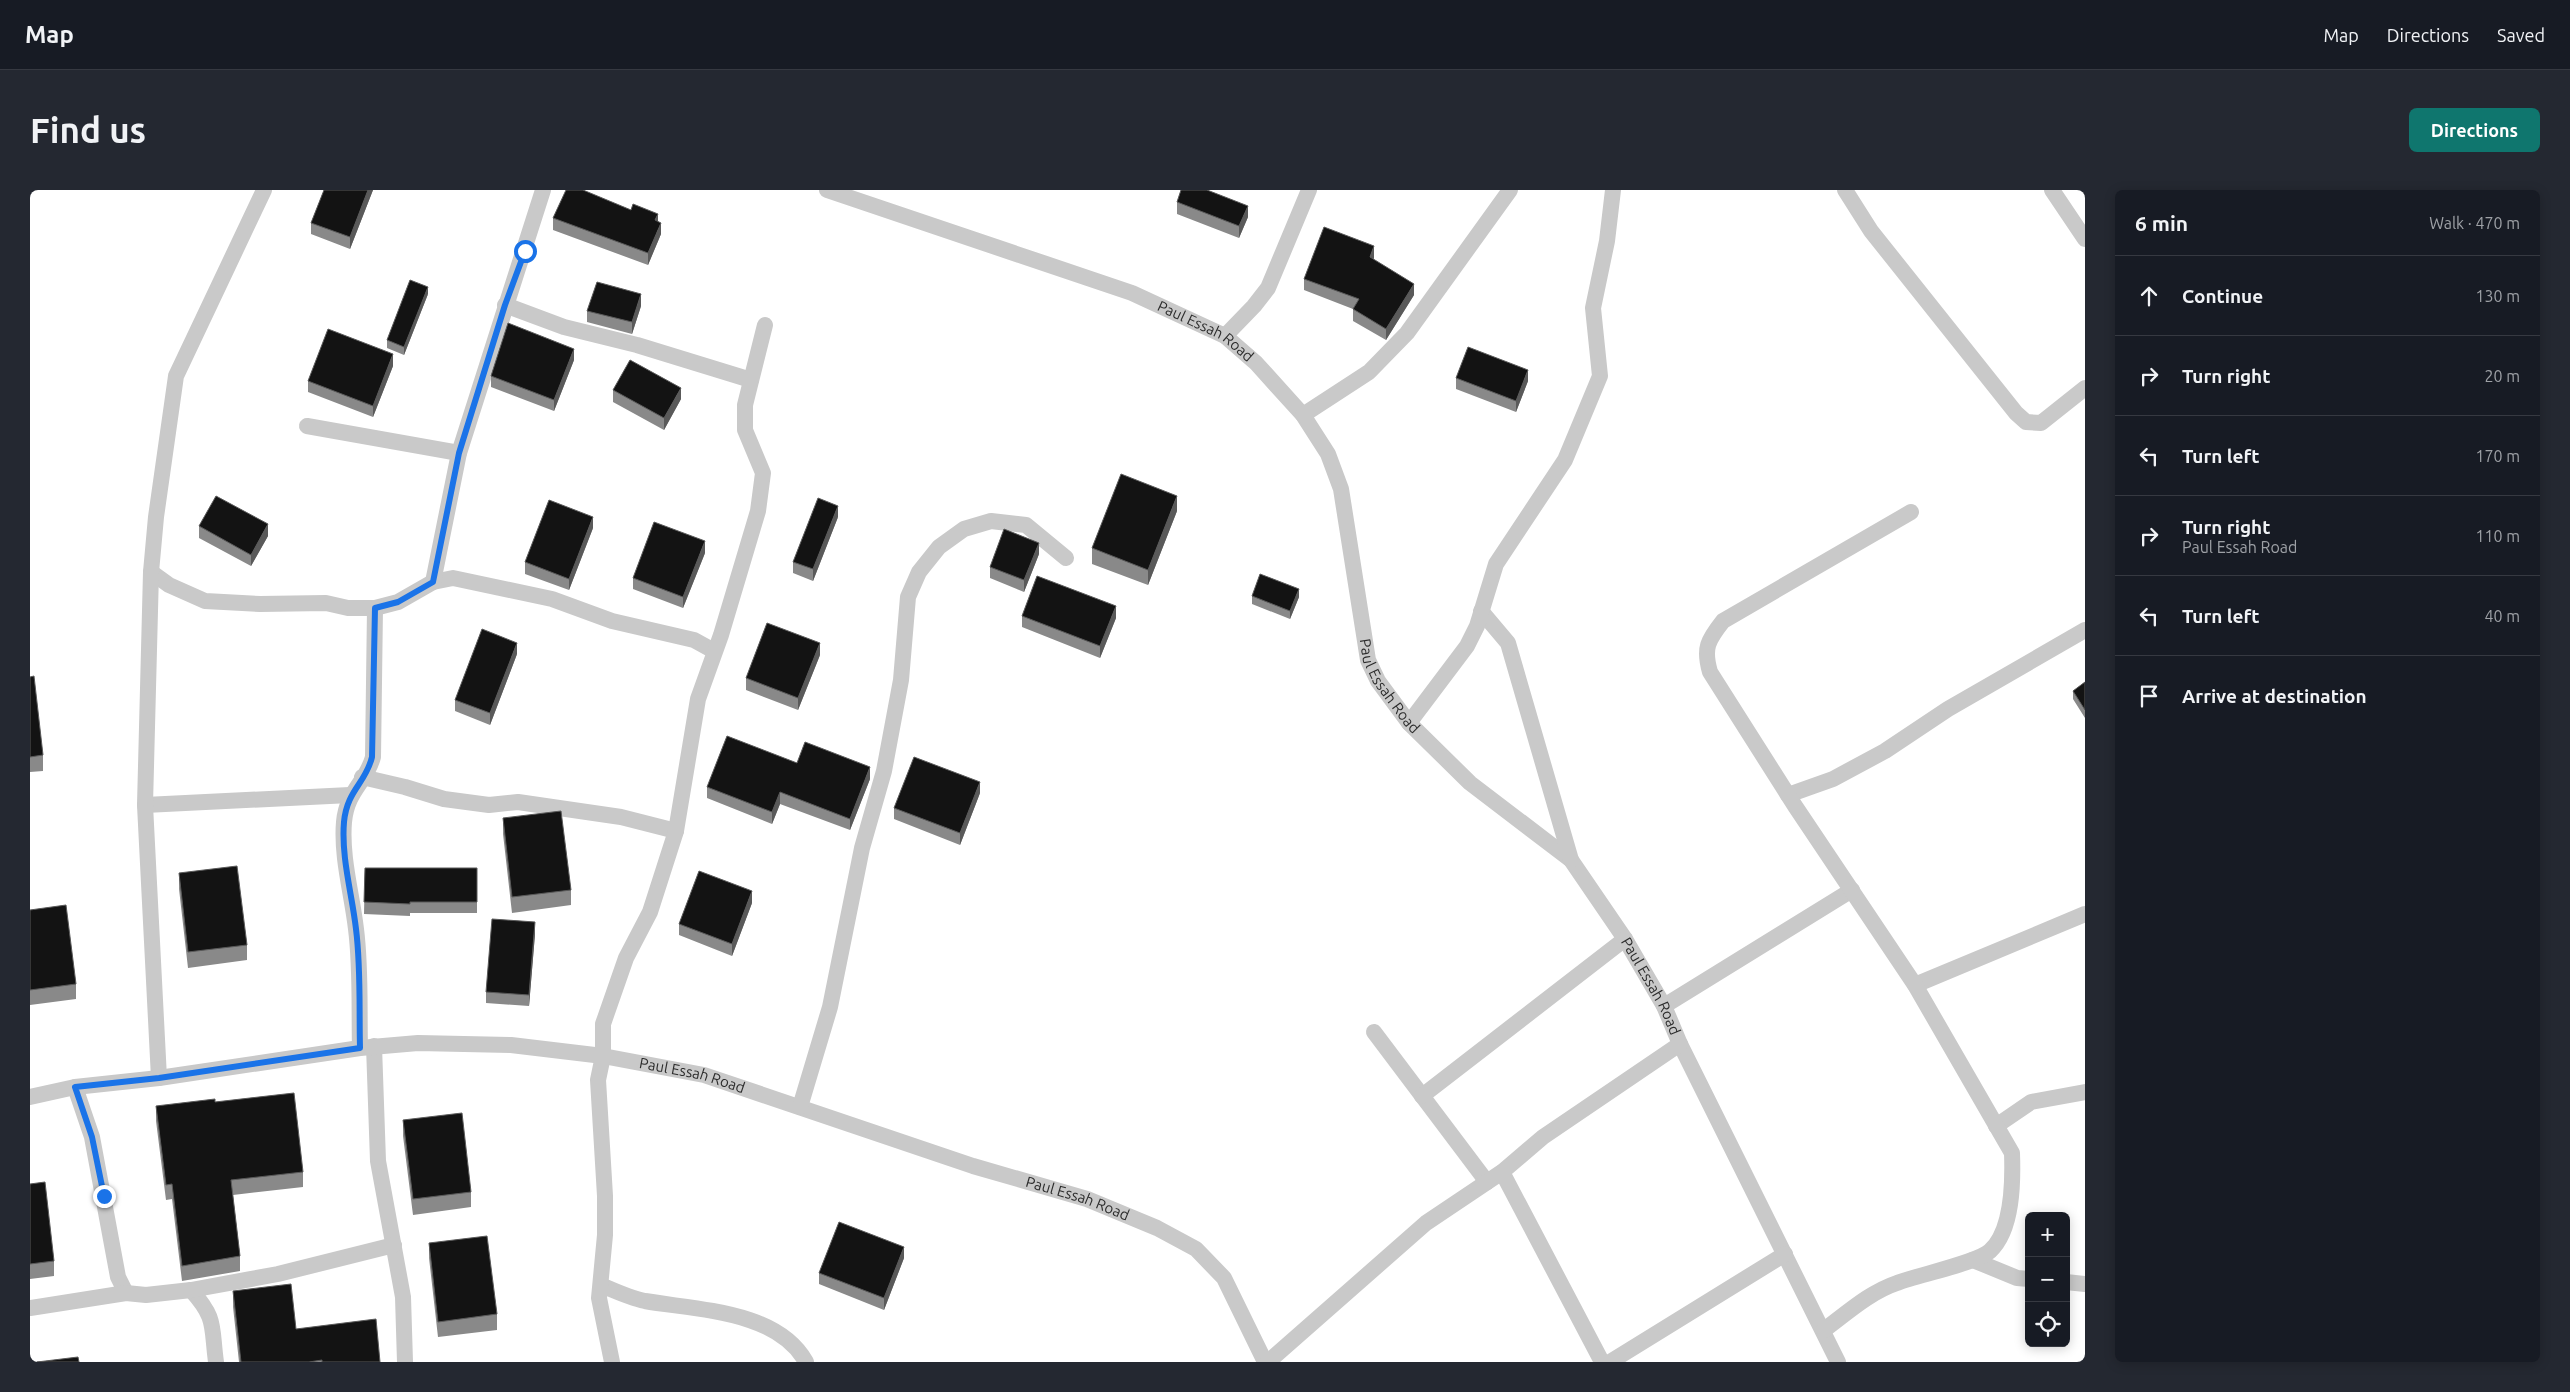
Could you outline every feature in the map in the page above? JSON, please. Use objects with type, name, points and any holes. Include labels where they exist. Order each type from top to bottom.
[{"type":"street","points":[[159,1078],[145,805],[151,572],[176,376],[264,190]]},
{"type":"street","points":[[433,582],[459,453],[543,190]]},
{"type":"street","name":"Paul Essah Road","points":[[827,190],[1132,292],[1225,336],[1256,363],[1303,415],[1328,454],[1341,489],[1368,660],[1378,681],[1409,723],[1470,783],[1571,860],[1625,939],[1664,1006],[1680,1044],[1824,1330],[1838,1362]]},
{"type":"street","points":[[1225,336],[1254,306],[1268,288],[1309,190]]},
{"type":"street","points":[[1303,415],[1369,372],[1407,333],[1510,190]]},
{"type":"street","points":[[1409,723],[1467,646],[1477,626],[1496,564],[1564,460],[1600,376],[1593,308],[1607,240],[1613,190]]},
{"type":"street","points":[[1845,190],[1871,231],[2010,406],[2026,422],[2041,423],[2085,388]]},
{"type":"street","points":[[2052,190],[2085,239]]},
{"type":"street","points":[[505,305],[564,328],[637,345],[751,380]]},
{"type":"street","points":[[612,1362],[599,1298],[605,1235],[604,1178],[598,1080],[603,1056],[603,1024],[612,993],[626,958],[650,912],[676,831],[698,699],[721,635],[758,511],[763,488],[763,473],[745,430],[744,418],[745,405],[765,325]]},
{"type":"street","points":[[306,426],[459,453]]},
{"type":"street","points":[[1824,1330],[1868,1298],[1895,1283],[1973,1260],[1990,1251],[2004,1231],[2013,1184],[2012,1153],[1915,985],[1788,795],[1710,672],[1706,656],[1710,637],[1723,620],[1911,512]]},
{"type":"street","points":[[800,1107],[830,1007],[862,848],[884,771],[902,680],[908,597],[919,572],[939,547],[964,529],[991,521],[1026,525],[1066,558]]},
{"type":"street","points":[[151,572],[169,585],[205,601],[260,604],[326,603],[348,608],[375,608],[398,602],[433,582],[453,578],[552,599],[612,621],[694,640],[714,651]]},
{"type":"street","points":[[375,608],[373,749],[369,770],[350,795],[344,833],[356,930],[378,1161],[386,1217],[394,1245],[403,1297],[405,1362]]},
{"type":"street","points":[[1481,611],[1508,643],[1571,860]]},
{"type":"street","points":[[1788,795],[1833,779],[1885,751],[1948,709],[2085,630]]},
{"type":"street","points":[[362,778],[405,787],[444,799],[488,805],[518,802],[621,817],[676,831]]},
{"type":"street","points":[[145,805],[350,795]]},
{"type":"street","points":[[1664,1006],[1852,890]]},
{"type":"street","points":[[1915,985],[2085,914]]},
{"type":"street","points":[[1422,1096],[1625,939]]},
{"type":"street","points":[[1374,1032],[1487,1182]]},
{"type":"street","name":"Paul Essah Road","points":[[30,1097],[75,1087],[159,1078],[367,1047],[418,1043],[511,1044],[603,1056],[704,1075],[973,1166],[1087,1199],[1157,1228],[1196,1249],[1224,1278],[1266,1362]]},
{"type":"street","points":[[1266,1362],[1426,1223],[1502,1172],[1543,1137],[1680,1044]]},
{"type":"street","points":[[75,1087],[92,1137],[110,1244],[118,1277],[126,1293]]},
{"type":"street","points":[[1996,1126],[2031,1102],[2085,1092]]},
{"type":"street","points":[[1502,1172],[1602,1362]]},
{"type":"street","points":[[30,1308],[126,1293],[146,1294],[190,1290],[278,1274],[394,1245]]},
{"type":"street","points":[[1610,1362],[1785,1254]]},
{"type":"street","points":[[1973,1260],[2017,1278],[2025,1279]]},
{"type":"street","points":[[2070,1282],[2085,1284]]},
{"type":"street","points":[[601,1285],[643,1301],[702,1307],[740,1317],[788,1341],[806,1362]]},
{"type":"street","points":[[190,1290],[204,1304],[212,1319],[216,1362]]},
{"type":"building","points":[[324,190],[368,190],[350,237],[311,223]]},
{"type":"building","points":[[566,190],[583,190],[631,210],[633,204],[658,214],[655,220],[661,223],[648,253],[553,218]]},
{"type":"building","points":[[1181,190],[1207,190],[1248,206],[1239,226],[1177,202]]},
{"type":"building","points":[[1324,227],[1374,246],[1370,257],[1414,284],[1386,329],[1353,309],[1359,299],[1304,279]]},
{"type":"building","points":[[410,280],[428,287],[404,347],[387,340]]},
{"type":"building","points":[[597,282],[641,294],[632,322],[587,311]]},
{"type":"building","points":[[508,323],[574,349],[554,400],[491,376]]},
{"type":"building","points":[[328,329],[393,354],[373,406],[308,381]]},
{"type":"building","points":[[1468,347],[1528,370],[1516,401],[1456,378]]},
{"type":"building","points":[[630,360],[681,388],[664,418],[613,390]]},
{"type":"building","points":[[1121,474],[1177,496],[1148,570],[1092,548]]},
{"type":"building","points":[[216,496],[268,524],[251,555],[199,526]]},
{"type":"building","points":[[818,498],[838,506],[813,569],[793,562]]},
{"type":"building","points":[[549,500],[593,517],[569,579],[525,562]]},
{"type":"building","points":[[654,522],[705,541],[683,597],[633,578]]},
{"type":"building","points":[[1004,529],[1039,543],[1024,580],[990,567]]},
{"type":"building","points":[[1260,574],[1299,589],[1290,611],[1252,596]]},
{"type":"building","points":[[1037,576],[1116,606],[1100,646],[1022,616]]},
{"type":"building","points":[[767,623],[820,643],[798,698],[746,678]]},
{"type":"building","points":[[482,629],[517,643],[490,713],[455,700]]},
{"type":"building","points":[[34,676],[43,755],[30,757],[30,677]]},
{"type":"building","points":[[2085,682],[2085,710],[2073,691]]},
{"type":"building","points":[[727,736],[797,763],[805,742],[870,767],[850,819],[780,792],[772,812],[707,787]]},
{"type":"building","points":[[914,757],[980,782],[960,833],[894,808]]},
{"type":"building","points":[[561,811],[571,890],[512,897],[503,818]]},
{"type":"building","points":[[237,866],[247,945],[188,952],[179,873]]},
{"type":"building","points":[[365,868],[477,868],[477,902],[410,902],[410,904],[364,902]]},
{"type":"building","points":[[699,871],[752,891],[732,944],[679,924]]},
{"type":"building","points":[[66,905],[76,984],[30,990],[30,910]]},
{"type":"building","points":[[492,919],[535,922],[529,995],[486,992]]},
{"type":"building","points":[[294,1093],[303,1172],[231,1180],[240,1256],[182,1266],[172,1184],[166,1185],[156,1106],[215,1099],[215,1102]]},
{"type":"building","points":[[462,1113],[471,1192],[413,1199],[403,1120]]},
{"type":"building","points":[[45,1182],[54,1261],[30,1264],[30,1184]]},
{"type":"building","points":[[839,1222],[904,1247],[884,1298],[819,1273]]},
{"type":"building","points":[[487,1236],[497,1314],[438,1322],[429,1243]]},
{"type":"building","points":[[291,1284],[296,1329],[376,1319],[380,1362],[322,1362],[322,1360],[309,1362],[241,1362],[233,1291]]},
{"type":"building","points":[[78,1357],[79,1362],[37,1362]]},
{"type":"route","points":[[104,1196],[92,1137],[75,1087],[159,1078],[360,1048],[356,930],[346,856],[344,823],[350,795],[369,770],[372,757],[375,691],[375,608],[398,602],[422,591],[433,582],[459,453],[505,305],[525,251]]}]
